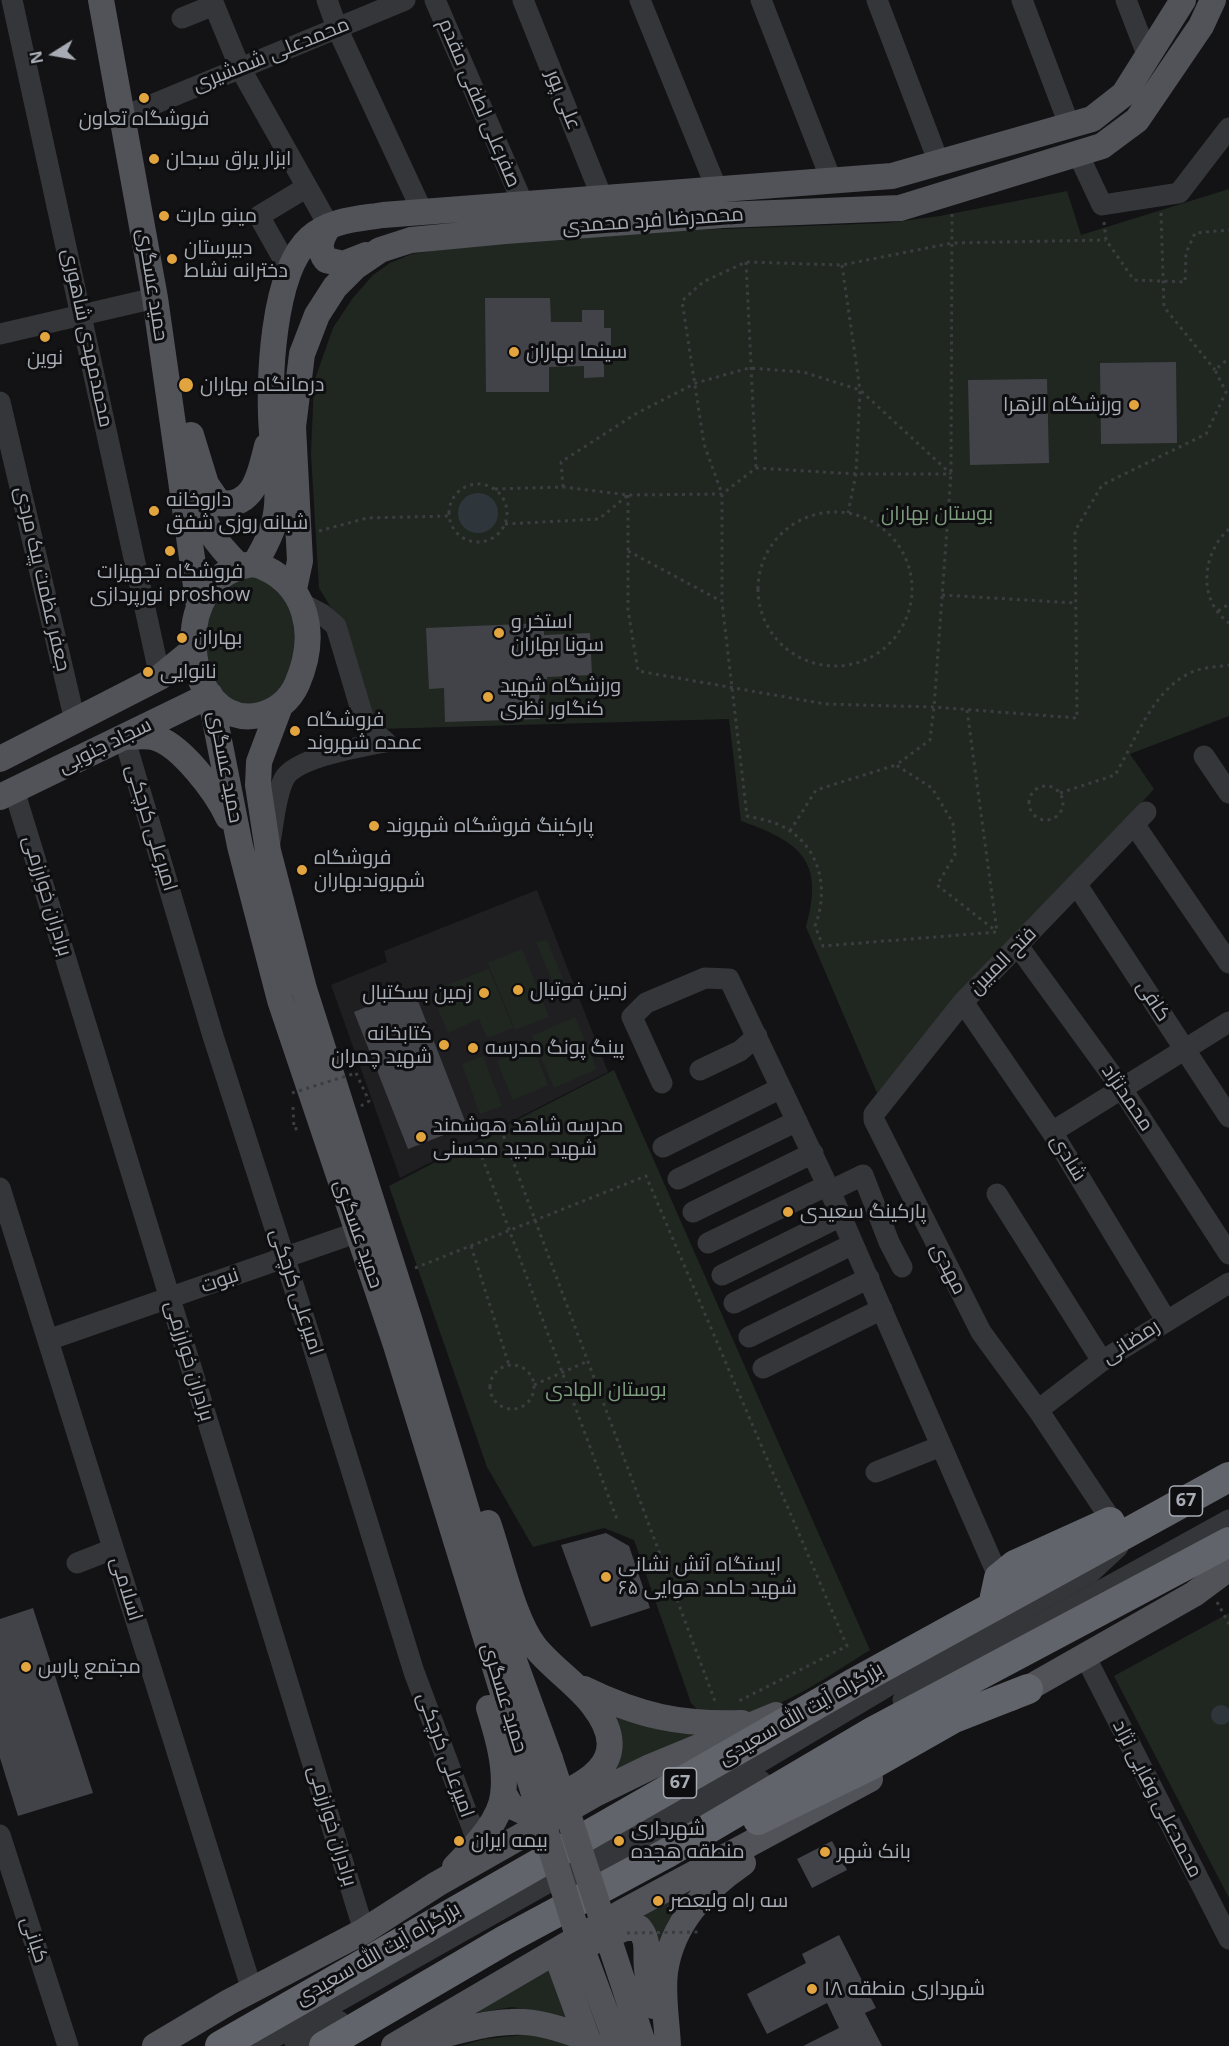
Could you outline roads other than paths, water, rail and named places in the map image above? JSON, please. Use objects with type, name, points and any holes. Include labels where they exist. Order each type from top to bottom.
[{"type":"highway","points":[[996,1592],[1015,1565],[1112,1521],[1203,1472],[1215,1468],[1229,1470]]},
{"type":"highway","name":"بزرگراه آیت الله سعیدی","points":[[220,2046],[854,1683],[996,1592],[1143,1525],[1229,1477]]},
{"type":"highway","points":[[324,2046],[505,1941],[667,1852],[874,1731],[1229,1542]]},
{"type":"highway","points":[[667,1852],[771,1815],[873,1764],[954,1718],[1028,1689]]},
{"type":"main road","name":"حمید عسگری","points":[[101,0],[155,298],[199,607]]},
{"type":"main road","name":"حمید عسگری","points":[[115,0],[137,111],[205,526],[220,547],[247,565]]},
{"type":"main road","name":"محمدرضا فرد محمدی","points":[[298,597],[300,561],[293,427],[302,354],[317,315],[335,287],[355,267],[380,250],[411,240],[505,231],[723,215],[900,208],[1102,146],[1137,120],[1201,26],[1213,0]]},
{"type":"main road","name":"محمدرضا فرد محمدی","points":[[247,565],[275,522],[278,499],[272,429],[274,337],[290,271],[298,253],[309,238],[329,226],[362,218],[718,192],[892,176],[1071,127],[1092,119],[1124,94],[1179,3]]},
{"type":"main road","points":[[329,226],[320,244],[321,253],[326,260],[343,264],[380,250]]},
{"type":"main road","points":[[191,435],[206,484],[219,503],[228,504],[239,502],[250,494],[258,480],[272,429]]},
{"type":"main road","points":[[247,565],[268,569],[298,597],[308,634],[305,664],[295,688],[280,706],[265,713],[243,716],[223,708],[210,695],[199,675],[193,650],[193,635],[199,607],[217,580],[247,565]]},
{"type":"main road","name":"سجاد جنوبی","points":[[0,759],[160,677],[193,650]]},
{"type":"main road","name":"حمید عسگری","points":[[210,695],[240,846],[280,1000],[366,1231],[502,1628],[550,1758],[644,2046]]},
{"type":"main road","name":"سجاد جنوبی","points":[[7,794],[210,695]]},
{"type":"main road","name":"حمید عسگری","points":[[280,706],[259,762],[258,785],[268,851],[395,1342],[583,1952],[618,2046]]},
{"type":"main road","points":[[124,737],[153,737],[165,743],[187,761],[222,803],[240,846]]},
{"type":"main road","points":[[366,1231],[401,1274],[424,1332],[519,1615],[534,1646],[568,1682],[593,1704],[606,1724],[609,1750],[602,1768],[580,1786],[522,1811],[511,1806],[504,1794],[499,1742],[381,1348],[366,1231]]},
{"type":"main road","points":[[394,2046],[631,1907],[831,1802],[1086,1658],[1194,1594],[1229,1568]]},
{"type":"main road","points":[[568,1682],[617,1706],[687,1723],[760,1722]]},
{"type":"main road","points":[[155,2046],[252,1990],[364,1931],[438,1884],[597,1792],[650,1767],[854,1683]]},
{"type":"main road","points":[[438,1884],[478,1844],[494,1819],[504,1794]]},
{"type":"main road","points":[[668,2046],[665,1974],[669,1953],[686,1916],[704,1892],[831,1802]]},
{"type":"main road","points":[[590,2042],[561,1967],[567,1953],[631,1927],[639,1928],[645,1935],[648,1985],[668,2046]]},
{"type":"main road","points":[[394,2046],[510,2022],[536,2023],[590,2042]]},
{"type":"street","name":"محمدمهدی شاهوری","points":[[12,0],[160,677]]},
{"type":"street","points":[[327,0],[337,28],[423,213]]},
{"type":"street","name":"محمدعلی شمشیری","points":[[137,111],[405,0]]},
{"type":"street","name":"صفرعلی لطفی مقدم","points":[[435,0],[524,206]]},
{"type":"street","name":"علی پور","points":[[523,0],[603,200]]},
{"type":"street","points":[[640,0],[718,192]]},
{"type":"street","points":[[760,0],[832,182]]},
{"type":"street","points":[[877,0],[933,140],[939,163]]},
{"type":"street","points":[[1022,0],[1071,127]]},
{"type":"street","points":[[1126,0],[1148,57]]},
{"type":"street","points":[[182,18],[213,3],[240,68],[329,226]]},
{"type":"street","points":[[1078,154],[1102,205],[1179,193],[1229,128]]},
{"type":"street","points":[[290,271],[259,216],[307,187]]},
{"type":"street","points":[[0,334],[155,298]]},
{"type":"street","name":"جعفر عظمت پیک مردی","points":[[0,402],[75,722]]},
{"type":"street","points":[[268,851],[281,790],[285,777],[293,769],[323,757],[387,742],[369,728],[364,720],[336,626],[298,597]]},
{"type":"street","name":"امیرعلی کرچکی","points":[[124,737],[213,1036],[414,1672],[478,1844]]},
{"type":"street","points":[[1204,756],[1229,793]]},
{"type":"street","name":"برادران خوارزمی","points":[[7,794],[170,1298],[364,1931]]},
{"type":"street","name":"فتح المبین","points":[[874,1120],[874,1114],[963,1002],[1140,818],[1229,963]]},
{"type":"street","name":"کافی","points":[[1077,885],[1229,1117]]},
{"type":"street","name":"محمدنژاد","points":[[1018,946],[1122,1089],[1229,1254]]},
{"type":"street","points":[[662,1083],[632,1017],[646,1003],[705,978],[729,979],[813,1153],[869,1278],[941,1446],[996,1592]]},
{"type":"street","name":"شادی","points":[[963,1002],[1052,1132],[1166,1320]]},
{"type":"street","points":[[1052,1132],[1229,1022]]},
{"type":"street","points":[[700,1070],[740,1051],[757,1036]]},
{"type":"street","points":[[663,1146],[782,1088]]},
{"type":"street","name":"مهدی","points":[[874,1120],[981,1332],[1038,1410],[1112,1521]]},
{"type":"street","points":[[678,1179],[797,1121]]},
{"type":"street","points":[[693,1212],[813,1153]]},
{"type":"street","points":[[708,1243],[863,1175],[889,1242],[902,1267]]},
{"type":"street","name":"اسلامی","points":[[0,1188],[252,1990]]},
{"type":"street","points":[[997,1194],[1102,1361]]},
{"type":"street","points":[[722,1275],[841,1216]]},
{"type":"street","name":"نبوت","points":[[48,1340],[366,1231]]},
{"type":"street","points":[[734,1303],[854,1244]]},
{"type":"street","points":[[749,1337],[869,1278]]},
{"type":"street","name":"رمضانی","points":[[1038,1410],[1102,1361],[1229,1283]]},
{"type":"street","points":[[763,1368],[882,1309]]},
{"type":"street","points":[[876,1472],[941,1446]]},
{"type":"street","points":[[295,2046],[917,1691],[1229,1520]]},
{"type":"street","points":[[259,2046],[738,1775],[930,1661],[1091,1572],[1143,1525]]},
{"type":"street","points":[[77,1563],[113,1550]]},
{"type":"street","name":"محمدعلی وفایی نژاد","points":[[1086,1658],[1229,1939]]},
{"type":"street","name":"کیانی","points":[[0,1835],[68,2046]]},
{"type":"place","name":"فروشگاه تعاون","points":[[144,98]]},
{"type":"place","name":"ابزار یراق سبحان","points":[[154,159]]},
{"type":"place","name":"مینو مارت","points":[[164,216]]},
{"type":"place","name":"دبیرستان دخترانه نشاط","points":[[172,259]]},
{"type":"place","name":"نوین","points":[[45,337]]},
{"type":"place","name":"سینما بهاران","points":[[514,352]]},
{"type":"place","name":"درمانگاه بهاران","points":[[186,385]]},
{"type":"place","name":"ورزشگاه الزهرا","points":[[1134,405]]},
{"type":"place","name":"داروخانه شبانه روزی شفق","points":[[154,511]]},
{"type":"place","name":"فروشگاه تجهیزات نورپردازی proshow","points":[[170,551]]},
{"type":"place","name":"استخر و سونا بهاران","points":[[499,633]]},
{"type":"place","name":"بهاران","points":[[182,638]]},
{"type":"place","name":"نانوایی","points":[[148,672]]},
{"type":"place","name":"ورزشگاه شهید کنگاور نظری","points":[[488,697]]},
{"type":"place","name":"فروشگاه عمده شهروند","points":[[295,731]]},
{"type":"place","name":"پارکینگ فروشگاه شهروند","points":[[374,826]]},
{"type":"place","name":"فروشگاه شهروندبهاران","points":[[302,870]]},
{"type":"place","name":"زمین فوتبال","points":[[518,990]]},
{"type":"place","name":"زمین بسکتبال","points":[[484,993]]},
{"type":"place","name":"کتابخانه شهید چمران","points":[[444,1045]]},
{"type":"place","name":"پینگ پونگ مدرسه","points":[[473,1048]]},
{"type":"place","name":"مدرسه شاهد هوشمند شهید مجید محسنی","points":[[421,1137]]},
{"type":"place","name":"پارکینگ سعیدی","points":[[788,1212]]},
{"type":"place","name":"ایستگاه آتش نشانی ۶۵ شهید حامد هوایی","points":[[606,1577]]},
{"type":"place","name":"مجتمع پارس","points":[[26,1667]]},
{"type":"place","name":"بیمه ایران","points":[[459,1841]]},
{"type":"place","name":"شهرداری منطقه هجده","points":[[619,1841]]},
{"type":"place","name":"بانک شهر","points":[[825,1852]]},
{"type":"place","name":"سه راه ولیعصر","points":[[658,1901]]},
{"type":"place","name":"شهرداری منطقه ۱۸","points":[[812,1989]]},
{"type":"park label","name":"بوستان بهاران","points":[[937,514]]},
{"type":"park label","name":"بوستان الهادی","points":[[606,1390]]}]
